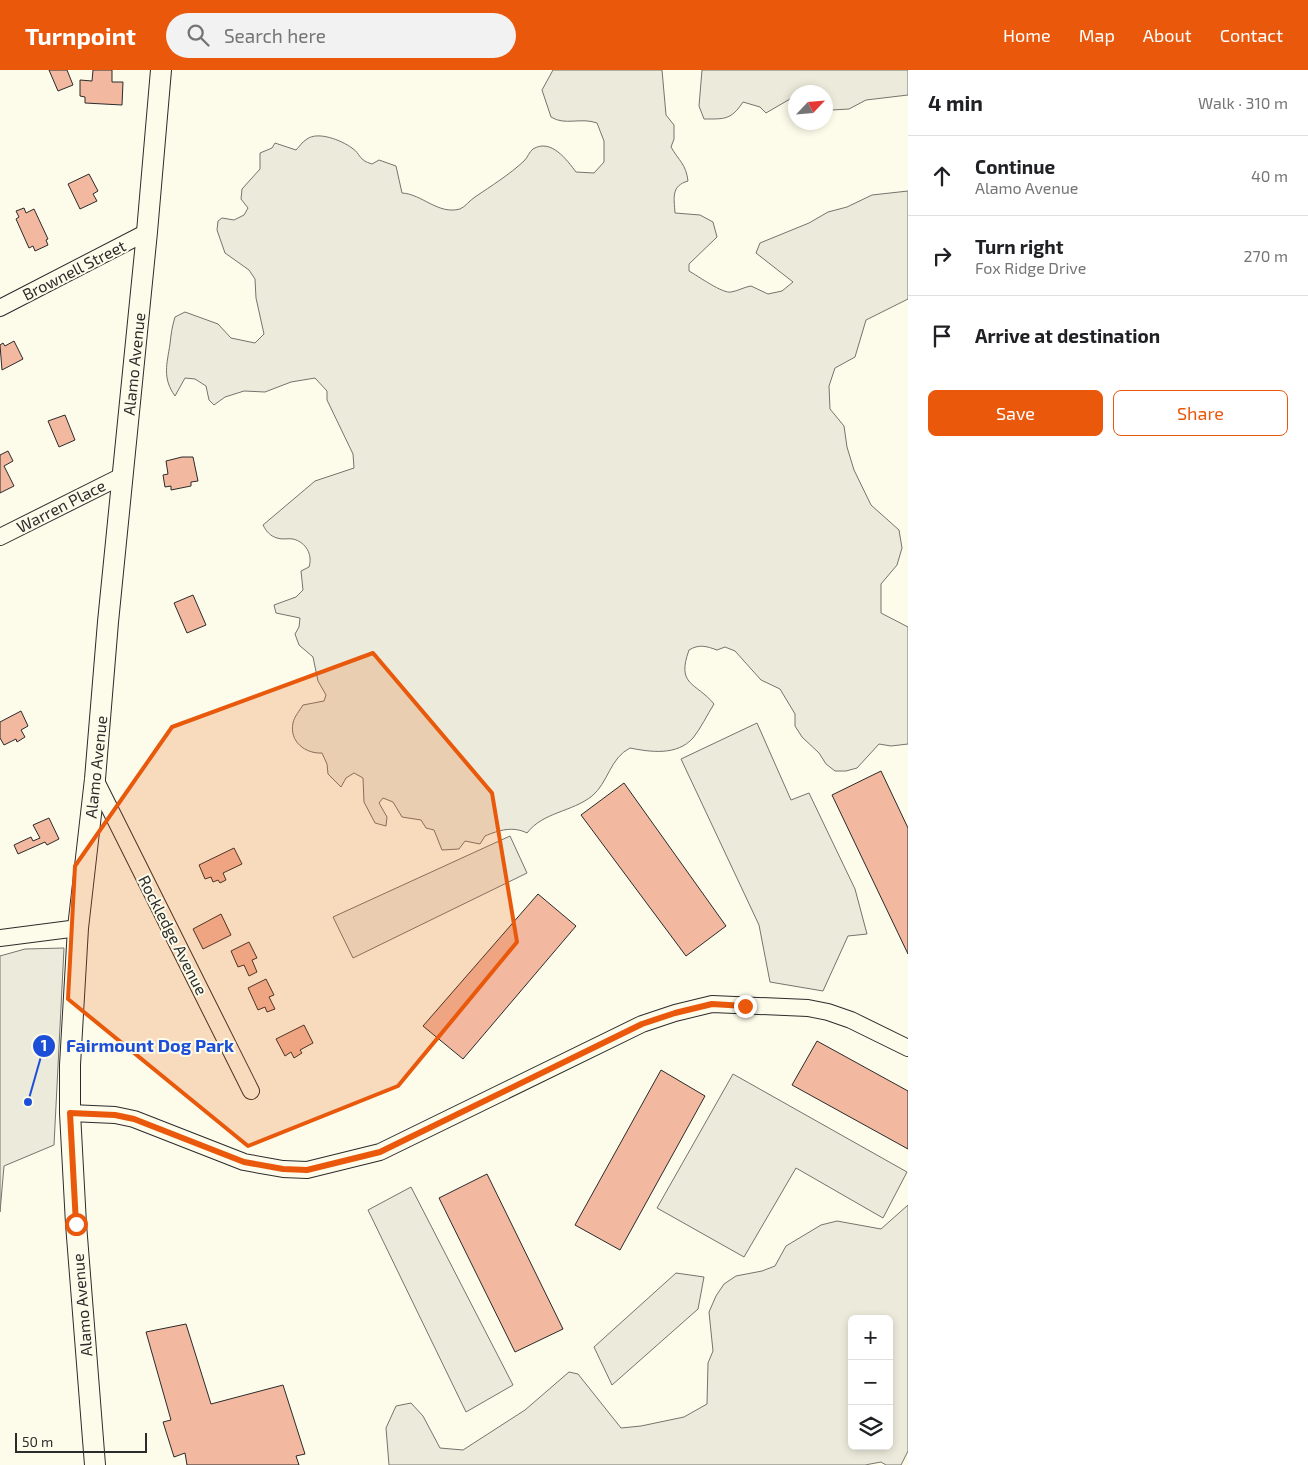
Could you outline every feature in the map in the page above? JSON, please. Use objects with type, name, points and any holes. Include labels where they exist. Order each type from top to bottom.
[{"type":"street","name":"Alamo Avenue","points":[[95,1465],[76,1224],[70,1113],[70,1065],[78,928],[96,779],[122,476],[147,232],[161,70]]},
{"type":"street","name":"Brownell Street","points":[[0,308],[147,232]]},
{"type":"street","name":"Warren Place","points":[[0,537],[122,476]]},
{"type":"street","name":"Rockledge Avenue","points":[[96,779],[251,1091]]},
{"type":"street","points":[[0,938],[78,928]]},
{"type":"street","points":[[70,1113],[115,1115],[134,1119],[244,1162],[283,1169],[307,1170],[380,1152],[642,1024],[675,1013],[712,1004],[784,1006],[828,1012],[902,1045]]},
{"type":"highlighted area","points":[[373,653],[492,793],[517,942],[398,1086],[248,1146],[68,999],[75,866],[172,727]]},
{"type":"shaded area","points":[[553,70],[662,70],[666,115],[674,125],[674,139],[671,147],[684,166],[688,181],[676,189],[674,197],[675,213],[700,215],[713,222],[717,237],[689,264],[689,271],[727,292],[751,286],[768,294],[782,291],[793,282],[756,253],[760,243],[809,223],[828,212],[847,207],[872,195],[908,191],[908,299],[866,320],[855,357],[835,368],[829,386],[830,409],[844,426],[847,447],[854,470],[871,505],[899,530],[902,548],[897,565],[881,584],[881,613],[908,627],[908,744],[891,746],[879,744],[857,768],[835,771],[826,764],[819,753],[802,737],[795,726],[795,714],[780,689],[761,680],[735,651],[725,647],[717,650],[699,646],[689,650],[685,671],[686,677],[714,704],[696,734],[687,744],[679,748],[663,751],[646,751],[630,748],[623,752],[613,764],[602,784],[592,796],[576,806],[549,816],[527,833],[511,829],[501,831],[485,836],[480,844],[465,841],[459,849],[442,850],[434,830],[426,828],[421,820],[402,817],[393,802],[383,798],[379,803],[387,817],[386,826],[375,823],[364,802],[363,778],[354,773],[346,778],[341,787],[328,774],[327,764],[322,753],[316,753],[300,746],[292,730],[296,716],[303,705],[324,701],[326,695],[318,681],[313,657],[299,645],[295,634],[299,627],[300,618],[276,613],[274,605],[296,597],[303,590],[301,571],[309,567],[310,558],[302,543],[293,539],[275,537],[268,533],[263,525],[315,481],[354,468],[353,454],[327,400],[327,391],[315,378],[291,382],[265,392],[244,391],[225,397],[214,405],[209,400],[206,386],[195,379],[185,378],[175,396],[168,383],[166,371],[175,317],[185,312],[218,324],[231,338],[255,343],[264,334],[256,298],[255,279],[249,270],[225,253],[217,230],[218,221],[222,218],[234,220],[244,215],[248,208],[241,199],[242,189],[260,169],[260,153],[272,148],[275,143],[296,150],[304,141],[312,137],[330,137],[352,148],[367,162],[372,164],[379,160],[396,166],[402,193],[409,194],[437,207],[452,210],[464,207],[473,198],[524,161],[533,149],[540,146],[552,148],[558,152],[576,172],[594,173],[604,162],[604,141],[597,123],[591,121],[562,121],[551,117],[542,90]]},
{"type":"shaded area","points":[[702,70],[908,70],[908,95],[866,100],[849,109],[833,110],[833,85],[788,85],[788,100],[766,113],[760,107],[743,102],[735,112],[727,117],[704,119],[699,106]]},
{"type":"shaded area","points":[[757,723],[791,800],[809,793],[855,889],[867,934],[848,936],[823,991],[770,982],[759,925],[681,759]]},
{"type":"shaded area","points":[[510,836],[527,873],[353,958],[333,917]]},
{"type":"shaded area","points":[[64,948],[54,1145],[4,1166],[0,1212],[0,956],[25,949]]},
{"type":"shaded area","points":[[733,1074],[907,1172],[883,1218],[796,1168],[744,1257],[657,1208]]},
{"type":"shaded area","points":[[411,1187],[513,1385],[466,1412],[368,1210]]},
{"type":"shaded area","points":[[908,1205],[908,1451],[901,1465],[886,1465],[881,1462],[865,1465],[389,1465],[386,1428],[396,1406],[411,1403],[423,1416],[440,1448],[463,1450],[525,1410],[569,1372],[578,1374],[621,1428],[684,1417],[707,1404],[708,1363],[713,1351],[709,1312],[724,1284],[736,1276],[762,1271],[775,1266],[786,1246],[821,1225],[837,1221],[881,1229]]},
{"type":"shaded area","points":[[676,1273],[704,1277],[698,1309],[612,1385],[594,1347]]},
{"type":"building","points":[[49,70],[67,70],[73,85],[58,91]]},
{"type":"building","points":[[93,70],[112,70],[112,82],[123,82],[122,105],[85,103],[85,97],[80,96],[80,80],[92,81]]},
{"type":"building","points":[[89,174],[98,191],[93,194],[97,201],[80,209],[68,184]]},
{"type":"building","points":[[24,208],[26,213],[34,209],[48,239],[46,240],[48,245],[35,251],[33,246],[29,248],[16,219],[19,217],[16,211]]},
{"type":"building","points":[[14,341],[23,359],[2,370],[0,345],[3,343],[5,346]]},
{"type":"building","points":[[65,415],[75,440],[59,447],[48,421]]},
{"type":"building","points":[[8,451],[13,461],[4,466],[14,486],[0,493],[0,455]]},
{"type":"building","points":[[182,457],[193,457],[198,481],[191,482],[191,486],[171,490],[171,486],[165,487],[163,475],[168,474],[166,461]]},
{"type":"building","points":[[193,595],[206,625],[187,633],[174,603]]},
{"type":"building","points":[[21,711],[28,726],[21,730],[25,737],[17,742],[16,739],[4,745],[0,738],[0,722]]},
{"type":"building","points":[[881,771],[908,828],[908,954],[832,795]]},
{"type":"building","points":[[624,783],[726,926],[686,956],[581,815]]},
{"type":"building","points":[[49,818],[59,839],[47,845],[45,842],[18,854],[14,845],[31,837],[33,841],[40,838],[33,825]]},
{"type":"building","points":[[234,848],[242,864],[223,873],[226,880],[220,883],[218,880],[213,882],[211,877],[205,879],[199,865]]},
{"type":"building","points":[[538,894],[576,926],[463,1059],[423,1026]]},
{"type":"building","points":[[221,914],[231,935],[203,949],[193,929]]},
{"type":"building","points":[[249,942],[257,958],[252,960],[257,972],[249,976],[244,965],[238,967],[231,951]]},
{"type":"building","points":[[266,979],[274,995],[269,997],[275,1009],[267,1012],[265,1007],[258,1010],[248,988]]},
{"type":"building","points":[[304,1025],[313,1043],[300,1050],[302,1053],[294,1058],[291,1052],[285,1056],[276,1039]]},
{"type":"building","points":[[817,1041],[908,1091],[908,1149],[792,1085]]},
{"type":"building","points":[[661,1070],[705,1096],[620,1250],[575,1225]]},
{"type":"building","points":[[487,1174],[563,1329],[515,1352],[439,1198]]},
{"type":"building","points":[[186,1324],[211,1404],[283,1385],[305,1454],[296,1456],[299,1465],[187,1465],[185,1453],[174,1457],[163,1422],[171,1420],[146,1332]]},
{"type":"place","name":"Fairmount Dog Park","points":[[28,1102]]},
{"type":"route","points":[[76,1224],[70,1113],[115,1115],[134,1119],[167,1130],[206,1148],[244,1162],[283,1169],[307,1170],[380,1152],[642,1024],[675,1013],[712,1004],[745,1006]]}]
